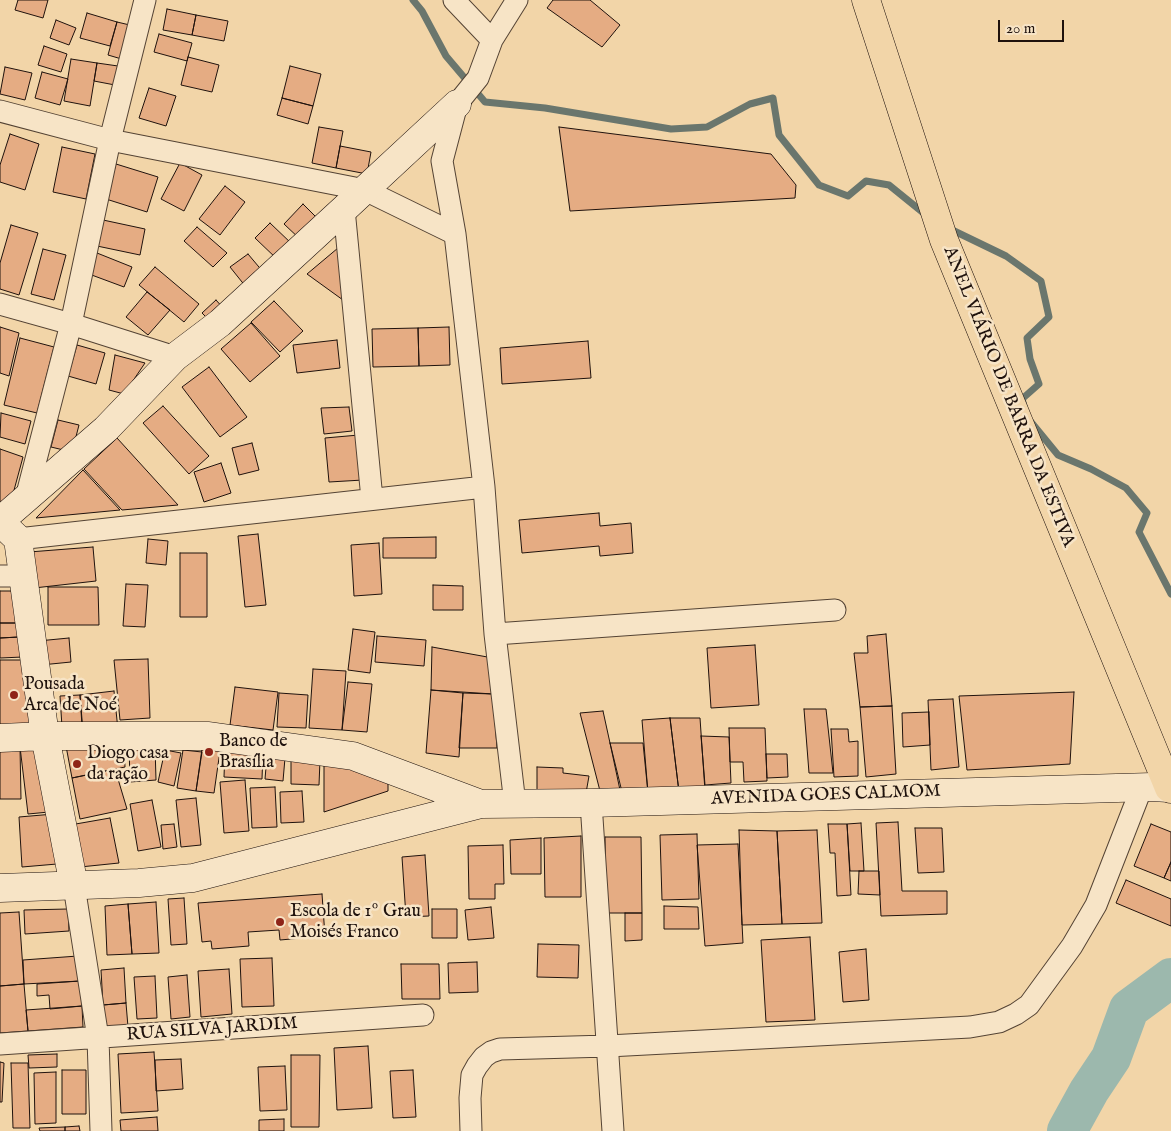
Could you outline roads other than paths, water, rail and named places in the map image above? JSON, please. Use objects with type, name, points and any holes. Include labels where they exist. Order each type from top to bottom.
[{"type":"main road","name":"ANEL VIÁRIO DE BARRA DA ESTIVA","points":[[866,0],[944,240],[1170,788]]},
{"type":"street","points":[[26,498],[71,324],[110,140],[145,0]]},
{"type":"street","points":[[454,0],[492,40]]},
{"type":"street","points":[[100,1131],[98,1038],[74,886],[11,576],[6,527],[26,498],[106,429],[175,357],[220,323],[457,104],[478,78],[492,40],[517,0]]},
{"type":"street","points":[[457,104],[442,161],[455,234],[484,487],[495,634],[515,804]]},
{"type":"street","points":[[0,111],[110,140],[365,190],[455,234]]},
{"type":"street","points":[[344,209],[372,499]]},
{"type":"street","points":[[0,304],[175,357]]},
{"type":"street","points":[[6,527],[372,499],[484,487]]},
{"type":"street","points":[[495,634],[836,610]]},
{"type":"street","points":[[0,738],[44,736],[209,736],[353,756],[481,804]]},
{"type":"street","points":[[471,1131],[470,1098],[472,1075],[484,1057],[491,1052],[509,1048],[608,1046],[970,1026],[999,1022],[1016,1014],[1029,1005],[1072,946],[1096,905],[1142,787]]},
{"type":"street","name":"AVENIDA GOES CALMOM","points":[[481,804],[591,803],[1142,787],[1170,788]]},
{"type":"street","points":[[591,803],[613,1131]]},
{"type":"street","points":[[0,888],[74,886],[193,878],[481,804]]},
{"type":"street","name":"RUA SILVA JARDIM","points":[[0,1044],[424,1015]]},
{"type":"waterway","points":[[413,0],[422,11],[446,56],[485,102],[545,108],[671,129],[707,127],[750,104],[773,98],[779,135],[819,185],[848,196],[866,181],[889,185],[926,215]]},
{"type":"waterway","points":[[948,228],[1006,256],[1041,281],[1049,317],[1027,338],[1030,359],[1039,384],[1022,399],[1024,406]]},
{"type":"waterway","points":[[1031,422],[1058,455],[1091,469],[1126,488],[1147,513],[1139,532],[1171,594]]},
{"type":"waterway","points":[[1067,1131],[1089,1091],[1111,1058],[1129,1009],[1171,978]]},
{"type":"place","name":"Pousada Arca de Noé","points":[[14,695]]},
{"type":"place","name":"Banco de Brasília","points":[[209,752]]},
{"type":"place","name":"Diogo casa da ração","points":[[77,764]]},
{"type":"place","name":"Escola de 1º Grau Moisés Franco","points":[[280,922]]}]
